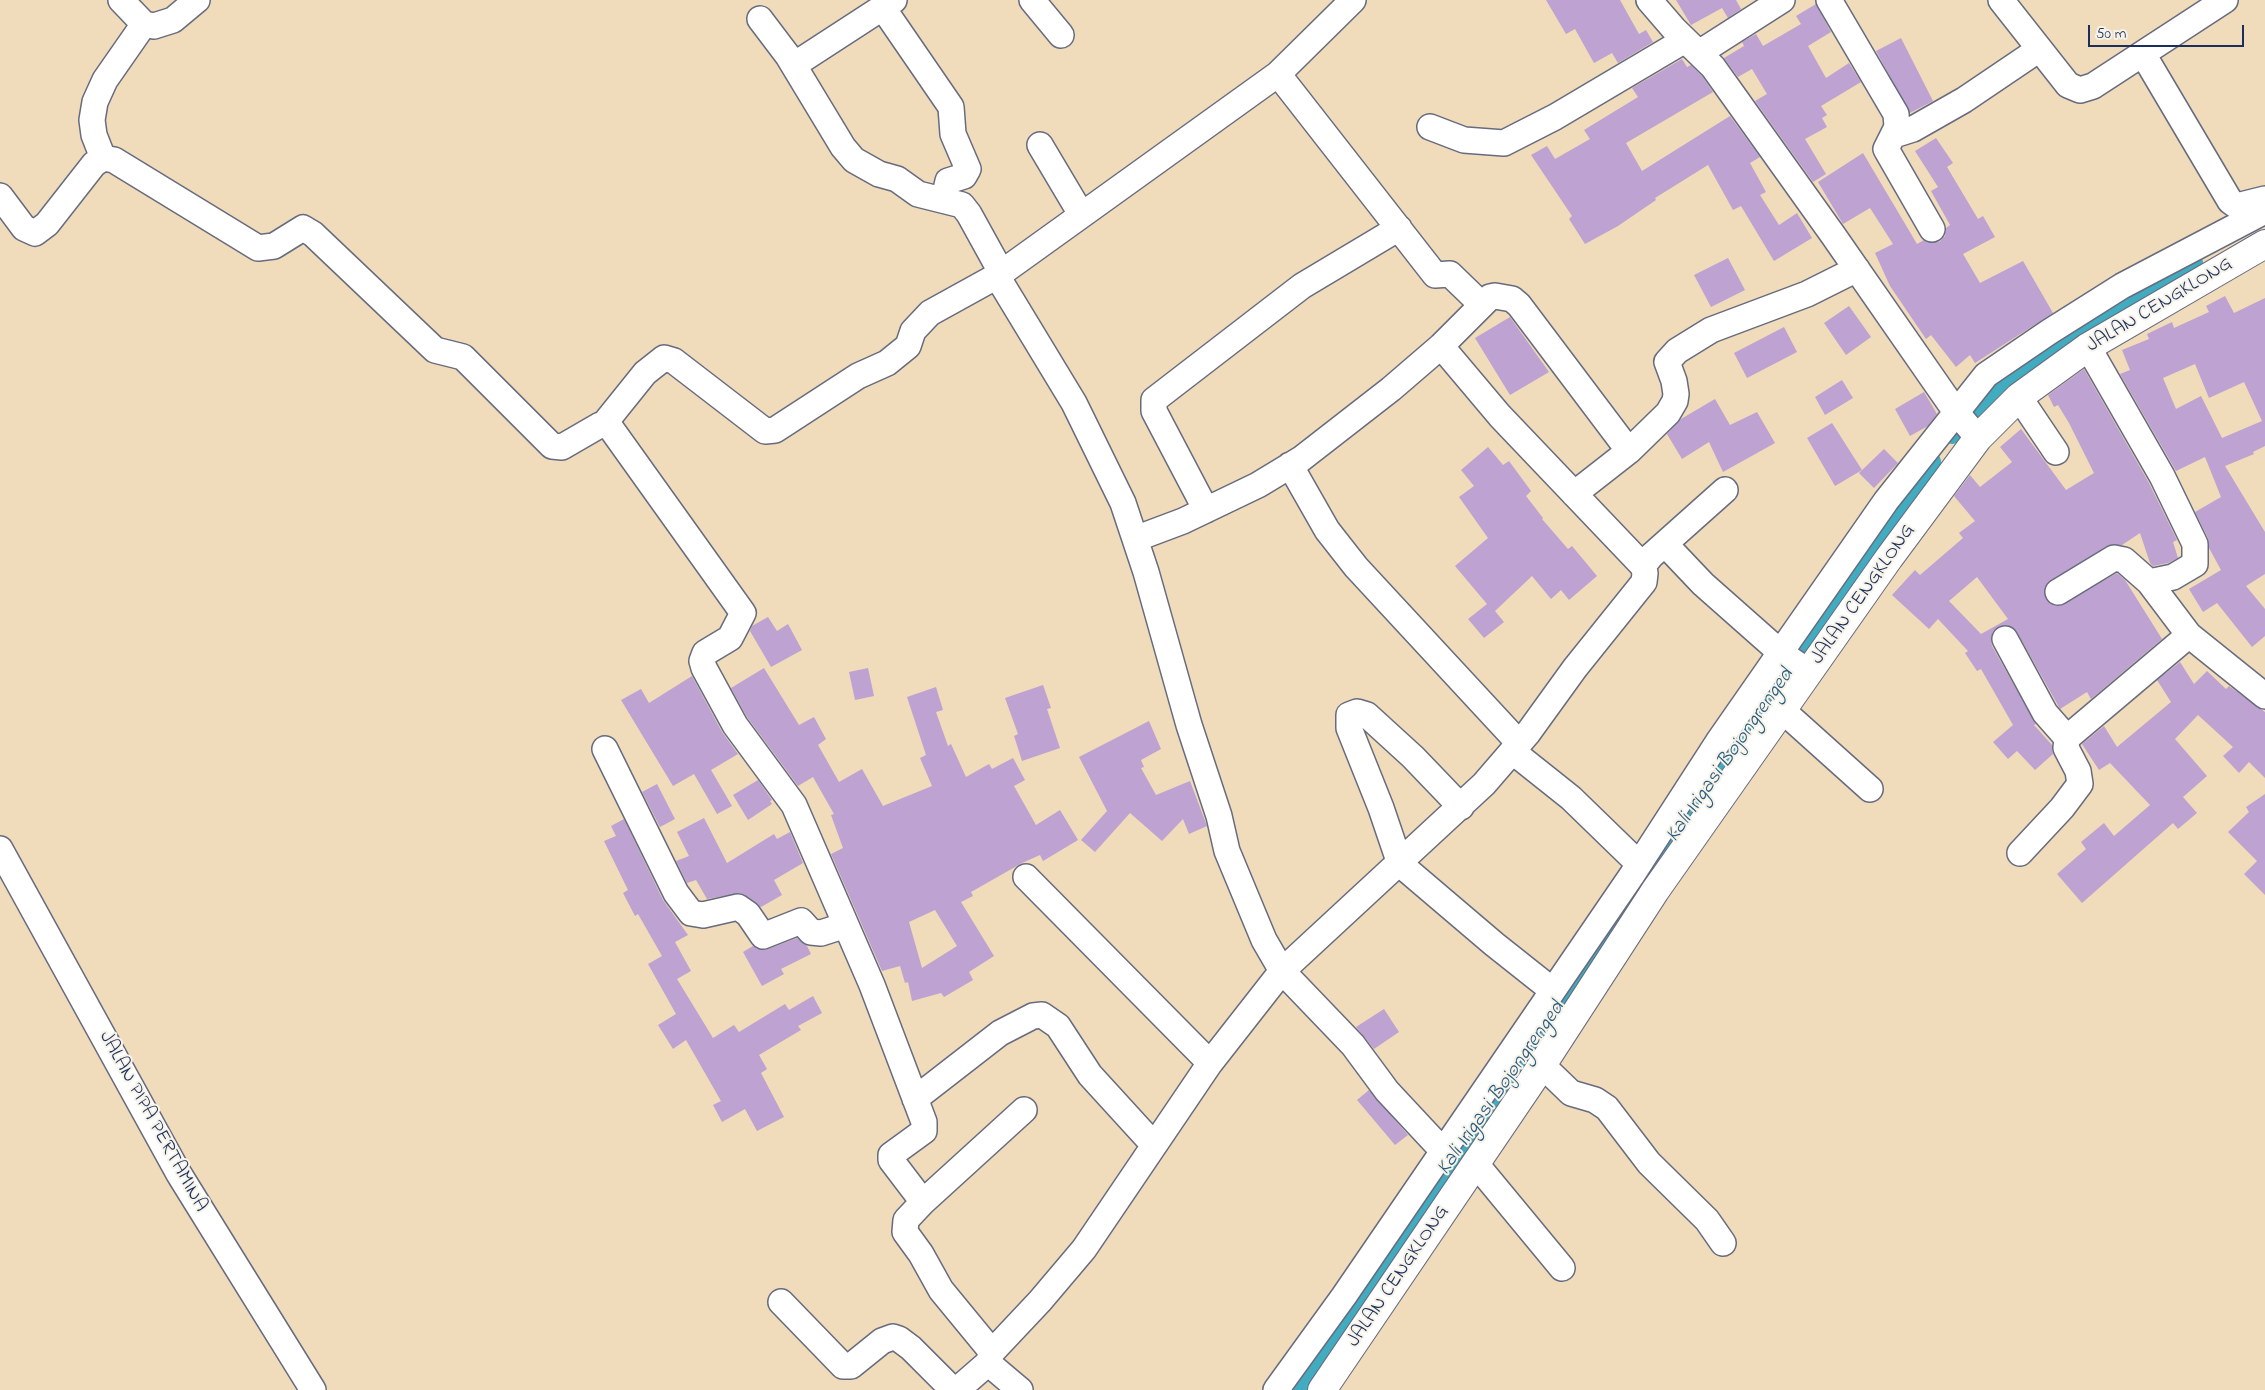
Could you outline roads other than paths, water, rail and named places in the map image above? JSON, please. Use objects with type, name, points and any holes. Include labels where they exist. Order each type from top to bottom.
[{"type":"main road","name":"JALAN CENGKLONG","points":[[1322,1390],[1476,1164],[1521,1069],[1643,879],[1731,753],[1782,710],[1793,662],[1967,425],[2019,397],[2088,347],[2265,244]]},
{"type":"street","points":[[121,0],[144,24],[154,26],[165,24],[197,0]]},
{"type":"street","points":[[1032,0],[1061,35]]},
{"type":"street","points":[[0,196],[24,228],[35,233],[47,224],[94,164],[103,158],[114,160],[258,248],[274,246],[303,228],[313,234],[435,350],[463,357],[552,446],[562,447],[604,424],[645,372],[664,358],[674,361],[684,368],[765,431],[775,430],[834,390],[887,363],[908,346],[913,331],[930,313],[999,274],[1278,74],[1353,0]]},
{"type":"street","points":[[1649,0],[1713,67],[1967,425]]},
{"type":"street","points":[[1430,127],[1464,140],[1504,144],[1782,0]]},
{"type":"street","points":[[1829,0],[1896,114],[1898,124],[1886,149],[1932,229]]},
{"type":"street","points":[[2001,0],[2038,50],[2068,85],[2080,90],[2093,86],[2226,0]]},
{"type":"street","points":[[794,65],[888,4],[951,107],[954,134],[968,167],[964,176],[948,181],[944,199]]},
{"type":"street","points":[[760,19],[794,65],[843,147],[854,160],[878,174],[897,179],[918,194],[962,205],[969,214],[999,274],[1074,403],[1123,504],[1189,725],[1219,816],[1227,851],[1256,922],[1282,971],[1353,1045],[1387,1091],[1443,1151]]},
{"type":"street","points":[[103,158],[94,135],[92,120],[95,102],[105,80],[144,24]]},
{"type":"street","points":[[1894,135],[1913,128],[1964,100],[2038,50]]},
{"type":"street","points":[[2143,54],[2230,201],[2237,206],[2265,199]]},
{"type":"street","points":[[1278,74],[1435,275],[1450,274],[1482,305]]},
{"type":"street","points":[[1040,145],[1081,214]]},
{"type":"street","points":[[1731,753],[1793,662],[1886,501],[1967,425],[1986,376],[2049,332],[2122,286],[2265,211]]},
{"type":"street","points":[[1206,510],[1154,411],[1154,400],[1302,286],[1399,228]]},
{"type":"street","points":[[1574,494],[1630,451],[1668,413],[1675,402],[1676,387],[1667,362],[1677,350],[1711,330],[1807,294],[1857,269]]},
{"type":"street","points":[[1135,539],[1206,510],[1258,485],[1290,465],[1391,389],[1441,346],[1490,297],[1500,296],[1512,299],[1519,305],[1630,451]]},
{"type":"street","points":[[781,1302],[843,1366],[851,1366],[882,1341],[893,1337],[911,1348],[955,1390],[990,1357],[1084,1249],[1210,1063],[1282,971],[1461,807],[1516,747],[1575,668],[1644,582],[1643,566],[1500,416],[1441,346]]},
{"type":"street","points":[[2088,347],[2162,476],[2195,544],[2195,564],[2173,577],[2149,582]]},
{"type":"street","points":[[2019,397],[2056,452]]},
{"type":"street","points":[[604,424],[610,427],[743,613],[730,638],[705,654],[702,662],[735,725],[794,805],[872,985],[924,1122],[924,1131],[895,1151],[891,1155],[891,1160],[923,1202]]},
{"type":"street","points":[[1276,1390],[1344,1296],[1443,1151],[1521,1069],[1552,990],[1643,879],[1571,798],[1516,747],[1356,567],[1327,530],[1290,465]]},
{"type":"street","points":[[1643,566],[1725,490]]},
{"type":"street","points":[[1665,544],[1703,584],[1793,662]]},
{"type":"street","points":[[2058,592],[2114,558],[2124,560],[2149,582],[2188,635],[2265,696]]},
{"type":"street","points":[[2020,853],[2062,808],[2080,784],[2078,771],[2066,748],[2067,738],[2188,635]]},
{"type":"street","points":[[2005,639],[2045,713],[2067,738]]},
{"type":"street","points":[[1782,710],[1870,789]]},
{"type":"street","points":[[1461,807],[1413,757],[1367,715],[1357,712],[1349,715],[1349,728],[1381,808],[1400,864],[1494,944],[1552,990]]},
{"type":"street","points":[[604,749],[676,892],[691,913],[703,915],[738,907],[744,909],[763,936],[801,921],[811,932],[821,933],[846,925]]},
{"type":"street","name":"JALAN PIPA PERTAMINA","points":[[0,849],[179,1174],[313,1390]]},
{"type":"street","points":[[1026,877],[1210,1063]]},
{"type":"street","points":[[915,1099],[1000,1033],[1033,1016],[1042,1015],[1058,1026],[1090,1075],[1154,1144]]},
{"type":"street","points":[[1521,1069],[1571,1093],[1595,1100],[1606,1108],[1649,1163],[1707,1220],[1723,1243]]},
{"type":"street","points":[[1020,1390],[990,1357],[941,1290],[921,1254],[905,1232],[906,1220],[923,1202],[1024,1110]]},
{"type":"street","points":[[1476,1164],[1562,1268]]},
{"type":"waterway","name":"Kali Irigasi Bojongrenged","points":[[1952,433],[1960,423],[2029,365],[2096,315],[2192,263]]},
{"type":"waterway","name":"Kali Irigasi Bojongrenged","points":[[1295,1390],[1930,462]]}]
